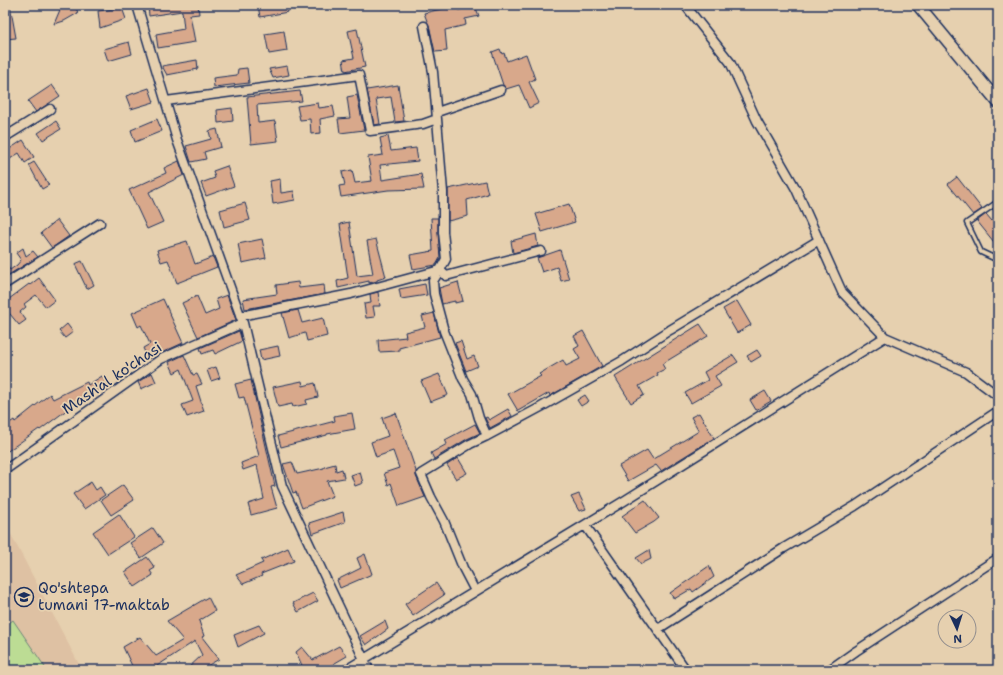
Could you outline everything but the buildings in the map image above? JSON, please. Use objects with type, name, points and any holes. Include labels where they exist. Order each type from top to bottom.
[{"type":"main road","points":[[918,5],[998,102]]},
{"type":"street","points":[[137,5],[177,140],[242,320],[282,486],[369,670]]},
{"type":"street","points":[[685,5],[730,62],[757,121],[796,189],[842,292],[885,337],[966,372],[998,396]]},
{"type":"street","points":[[424,26],[433,72],[443,192],[446,259],[433,281],[434,294],[444,330],[463,379],[472,394],[479,418],[487,436]]},
{"type":"street","points":[[166,101],[359,75],[370,131],[423,124],[437,116],[501,90]]},
{"type":"street","points":[[5,137],[50,109]]},
{"type":"street","points":[[5,284],[100,223]]},
{"type":"street","points":[[475,591],[463,568],[444,521],[421,474],[470,444],[511,424],[622,361],[670,330],[819,240]]},
{"type":"street","points":[[440,270],[446,276],[541,251]]},
{"type":"street","name":"Mash'al ko'chasi","points":[[5,470],[161,359],[242,320],[351,294],[440,270]]},
{"type":"street","points":[[346,670],[585,525],[885,337]]},
{"type":"street","points":[[658,629],[784,548],[855,506],[998,411]]},
{"type":"street","points":[[585,525],[686,670]]},
{"type":"street","points":[[829,670],[998,558]]},
{"type":"lane","points":[[998,202],[967,223],[981,252],[998,260]]},
{"type":"shaded area","name":"Qo'shtepa tumani 17-maktab","points":[[5,523],[82,670],[5,670]]},
{"type":"green space","points":[[13,620],[45,667],[40,670],[12,670],[5,659],[5,626]]},
{"type":"place","name":"Qo'shtepa tumani 17-maktab","points":[[24,597]]}]
